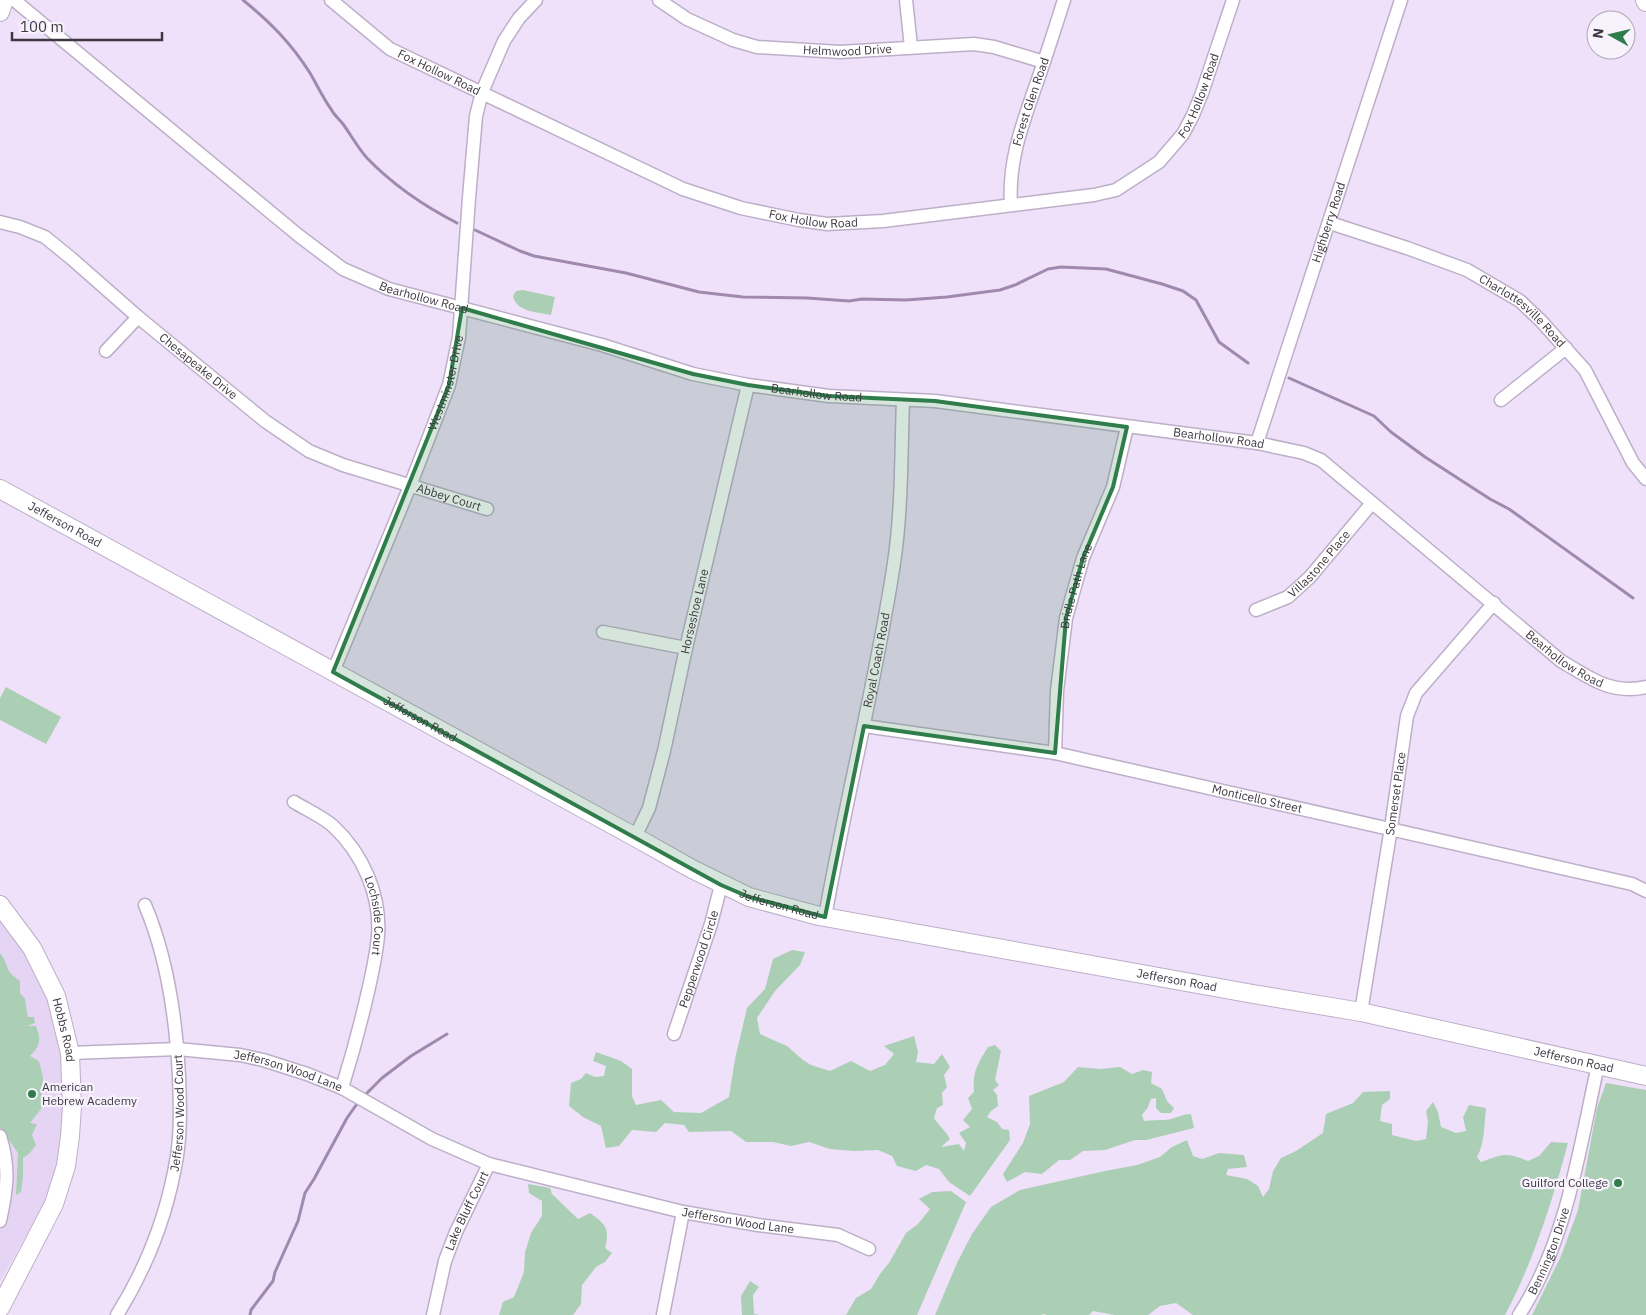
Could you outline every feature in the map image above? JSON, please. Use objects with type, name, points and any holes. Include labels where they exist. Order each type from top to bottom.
[{"type":"street","points":[[0,12],[4,0]]},
{"type":"street","name":"Bearhollow Road","points":[[14,0],[343,270],[390,289],[602,345],[693,374],[748,385],[829,396],[935,402],[1257,443],[1304,453],[1321,460],[1561,661],[1599,684],[1620,690],[1646,687]]},
{"type":"street","name":"Fox Hollow Road","points":[[331,0],[390,49],[683,189],[741,208],[827,224],[883,221],[1094,195],[1116,190],[1159,162],[1183,134],[1193,115],[1232,0]]},
{"type":"street","name":"Westminster Drive","points":[[333,672],[410,486],[449,385],[457,353],[462,308],[476,116],[482,92],[504,41],[519,18],[536,0]]},
{"type":"street","name":"Helmwood Drive","points":[[659,0],[687,19],[733,40],[757,47],[840,52],[974,44],[994,47],[1044,62]]},
{"type":"street","points":[[906,0],[911,47]]},
{"type":"street","name":"Forest Glen Road","points":[[1011,205],[1012,164],[1020,132],[1064,0]]},
{"type":"street","name":"Highberry Road","points":[[1257,443],[1330,224],[1401,0]]},
{"type":"street","name":"Chesapeake Drive","points":[[0,222],[20,227],[44,237],[265,421],[309,451],[343,465],[410,486]]},
{"type":"street","name":"Charlottesville Road","points":[[1330,224],[1407,248],[1466,270],[1520,302],[1541,321],[1585,370],[1633,463],[1646,479]]},
{"type":"street","points":[[106,351],[138,317]]},
{"type":"street","points":[[1501,400],[1566,348]]},
{"type":"street","name":"Horseshoe Lane","points":[[635,836],[649,808],[664,751],[686,648],[748,385]]},
{"type":"street","name":"Royal Coach Road","points":[[825,917],[864,726],[894,562],[900,496],[903,400]]},
{"type":"street","name":"Bridle Path Lane","points":[[1055,753],[1057,690],[1066,618],[1083,558],[1113,487],[1126,427]]},
{"type":"street","name":"Abbey Court","points":[[410,486],[487,509]]},
{"type":"street","name":"Jefferson Road","points":[[0,489],[635,836],[721,885],[749,897],[825,917],[1361,1012],[1646,1076]]},
{"type":"street","name":"Villastone Place","points":[[1256,610],[1288,596],[1302,584],[1372,504]]},
{"type":"street","name":"Somerset Place","points":[[1361,1012],[1407,716],[1416,693],[1494,604]]},
{"type":"street","points":[[603,632],[686,648]]},
{"type":"street","name":"Monticello Street","points":[[864,726],[1055,753],[1632,884],[1646,891]]},
{"type":"street","name":"Lochside Court","points":[[294,802],[332,825],[352,847],[367,873],[374,895],[378,934],[376,950],[364,1006],[342,1088]]},
{"type":"street","name":"Pepperwood Circle","points":[[674,1034],[711,924],[721,885]]},
{"type":"street","name":"Hobbs Road","points":[[0,905],[32,948],[56,996],[70,1054],[72,1107],[66,1166],[54,1204],[0,1308]]},
{"type":"street","name":"Jefferson Wood Court","points":[[117,1315],[137,1281],[157,1232],[177,1157],[180,1128],[178,1049],[173,1008],[165,963],[155,929],[145,905]]},
{"type":"street","name":"Jefferson Wood Lane","points":[[70,1054],[178,1049],[240,1055],[263,1060],[307,1074],[342,1088],[432,1139],[489,1164]]},
{"type":"street","name":"Bennington Drive","points":[[1519,1315],[1532,1296],[1548,1260],[1566,1205],[1598,1065]]},
{"type":"street","points":[[0,1136],[6,1156],[6,1192],[0,1222]]},
{"type":"street","name":"Lake Bluff Court","points":[[433,1315],[445,1261],[456,1232],[489,1164],[604,1193]]},
{"type":"street","name":"Jefferson Wood Lane","points":[[604,1193],[683,1212],[758,1225],[838,1235],[869,1249]]},
{"type":"street","points":[[662,1315],[683,1212]]},
{"type":"highlighted area","points":[[462,308],[693,374],[748,385],[829,396],[935,401],[1127,427],[1113,487],[1083,558],[1066,618],[1055,753],[864,726],[825,917],[749,897],[721,885],[333,672],[449,385]]},
{"type":"shaded area","name":"American Hebrew Academy","points":[[0,918],[21,946],[48,999],[57,1030],[64,1081],[62,1136],[57,1165],[44,1203],[0,1282]]},
{"type":"green space","points":[[523,290],[555,297],[551,315],[528,310],[518,305],[513,296],[516,291]]},
{"type":"green space","points":[[6,687],[61,717],[46,744],[0,720],[0,698]]},
{"type":"green space","points":[[792,950],[805,952],[800,965],[775,991],[757,1018],[760,1034],[787,1046],[811,1065],[830,1071],[851,1061],[870,1071],[885,1065],[894,1054],[884,1046],[914,1036],[918,1052],[916,1062],[934,1064],[942,1054],[950,1067],[944,1075],[947,1087],[942,1093],[943,1105],[937,1108],[934,1118],[950,1139],[941,1147],[959,1144],[964,1151],[966,1143],[959,1133],[970,1127],[963,1120],[972,1109],[968,1098],[974,1092],[976,1068],[988,1047],[995,1045],[1001,1051],[995,1080],[999,1085],[993,1090],[997,1095],[998,1106],[987,1117],[997,1122],[1002,1129],[1009,1130],[1010,1140],[970,1196],[949,1182],[939,1169],[926,1165],[916,1171],[897,1166],[892,1156],[878,1150],[853,1151],[830,1149],[809,1142],[791,1146],[773,1142],[746,1142],[731,1131],[689,1132],[684,1125],[665,1123],[656,1132],[632,1130],[619,1146],[606,1148],[601,1126],[583,1117],[569,1106],[571,1083],[581,1079],[586,1073],[595,1077],[604,1076],[606,1066],[593,1061],[596,1052],[621,1061],[632,1069],[632,1096],[636,1105],[661,1100],[674,1112],[701,1113],[729,1097],[735,1059],[747,1008],[765,989],[773,959]]},
{"type":"green space","points":[[0,953],[10,972],[20,981],[20,993],[25,999],[28,1017],[34,1017],[35,1023],[27,1026],[36,1026],[39,1042],[30,1056],[39,1061],[43,1078],[41,1109],[30,1123],[37,1124],[32,1135],[36,1145],[23,1158],[21,1192],[16,1195],[18,1153],[0,1127]]},
{"type":"green space","points":[[1078,1067],[1100,1069],[1120,1067],[1132,1074],[1143,1070],[1152,1072],[1151,1083],[1162,1089],[1167,1101],[1174,1108],[1171,1113],[1161,1113],[1156,1108],[1156,1098],[1151,1099],[1142,1115],[1144,1121],[1166,1120],[1191,1114],[1194,1128],[1146,1140],[1135,1140],[1105,1150],[1083,1151],[1070,1160],[1059,1160],[1042,1174],[1025,1172],[1007,1182],[1003,1174],[1023,1143],[1030,1124],[1029,1096],[1064,1082]]},
{"type":"green space","name":"Guilford College","points":[[1606,1083],[1646,1090],[1646,1315],[1532,1315],[1561,1256],[1578,1210],[1597,1108]]},
{"type":"green space","points":[[1390,1091],[1390,1099],[1382,1105],[1380,1121],[1392,1124],[1392,1135],[1416,1141],[1426,1139],[1428,1122],[1426,1111],[1433,1102],[1438,1112],[1441,1127],[1456,1133],[1466,1131],[1463,1117],[1469,1105],[1486,1108],[1483,1140],[1477,1157],[1481,1162],[1505,1155],[1528,1161],[1539,1156],[1551,1142],[1568,1143],[1541,1230],[1525,1273],[1505,1315],[1193,1315],[1176,1303],[1160,1306],[1148,1315],[1115,1315],[1093,1311],[1089,1315],[935,1315],[957,1263],[972,1234],[991,1207],[1020,1190],[1137,1165],[1160,1157],[1172,1147],[1187,1140],[1193,1156],[1202,1159],[1219,1153],[1244,1155],[1247,1167],[1228,1169],[1226,1175],[1247,1179],[1258,1186],[1263,1197],[1269,1189],[1273,1171],[1281,1158],[1296,1151],[1323,1133],[1326,1114],[1353,1103],[1363,1092]]},
{"type":"green space","points":[[528,1184],[550,1188],[552,1194],[578,1219],[590,1213],[600,1220],[607,1231],[605,1248],[612,1253],[605,1262],[596,1267],[582,1285],[581,1304],[573,1315],[499,1315],[503,1302],[514,1297],[524,1272],[525,1252],[531,1233],[542,1216],[542,1201],[529,1193]]},
{"type":"green space","points":[[951,1191],[966,1202],[917,1315],[846,1315],[856,1298],[871,1289],[906,1233],[918,1224],[930,1209],[919,1199],[932,1192]]},
{"type":"green space","points":[[750,1281],[759,1287],[753,1295],[754,1314],[760,1315],[742,1315],[741,1296]]},
{"type":"waterway","points":[[243,0],[262,16],[288,43],[310,73],[332,111],[367,158],[409,194],[457,223]]},
{"type":"waterway","points":[[475,230],[534,256],[626,273],[699,292],[743,297],[849,301],[947,297],[1000,290],[1048,269],[1061,267],[1106,269],[1183,291],[1196,300],[1219,342],[1248,363]]},
{"type":"waterway","points":[[1289,378],[1374,416],[1391,432],[1425,457],[1509,509],[1633,598]]},
{"type":"waterway","points":[[364,1096],[382,1078],[411,1056],[447,1034]]},
{"type":"waterway","points":[[250,1315],[251,1310],[273,1281],[275,1272],[298,1221],[305,1193],[347,1118],[359,1101]]},
{"type":"place","name":"American Hebrew Academy","points":[[32,1094]]},
{"type":"place","name":"Guilford College","points":[[1618,1183]]}]
